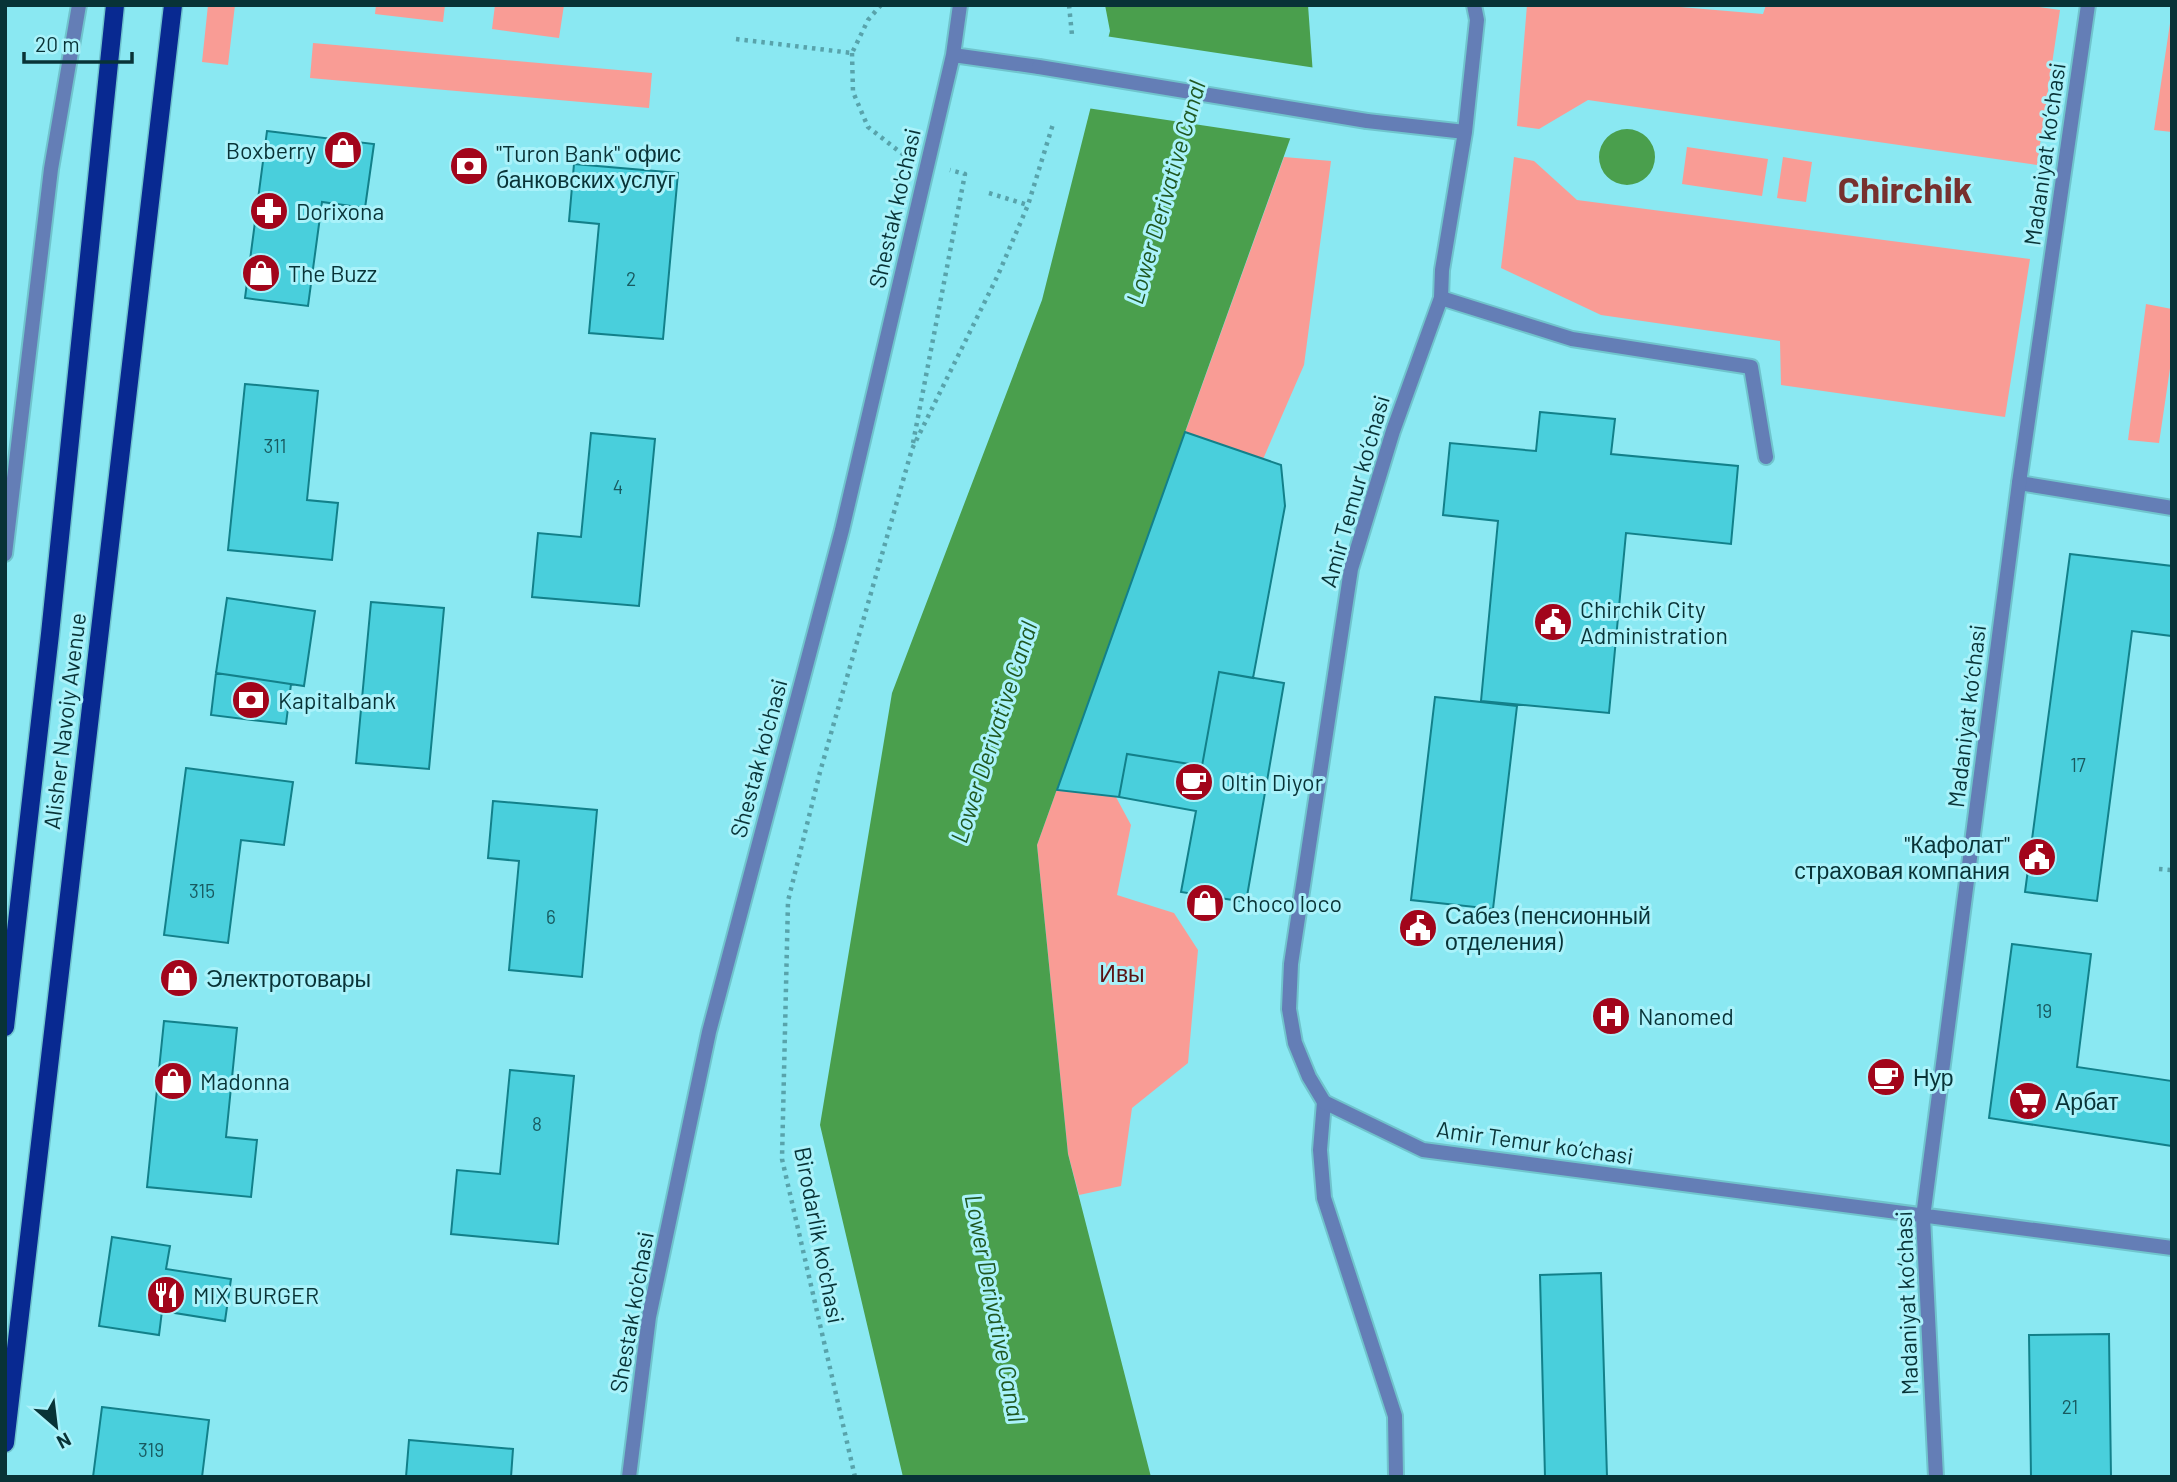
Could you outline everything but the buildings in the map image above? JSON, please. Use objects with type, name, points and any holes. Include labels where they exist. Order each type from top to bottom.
[{"type":"main road","name":"Alisher Navoiy Avenue","points":[[5,1027],[50,634],[115,5]]},
{"type":"main road","name":"Alisher Navoiy Avenue","points":[[5,1443],[173,5]]},
{"type":"street","points":[[5,554],[51,169],[79,5]]},
{"type":"street","name":"Shestak ko'chasi","points":[[629,1477],[649,1317],[709,1032],[842,530],[953,55],[960,5]]},
{"type":"street","name":"Amir Temur ko‘chasi","points":[[1474,5],[1477,20],[1465,132],[1441,270],[1441,298],[1393,431],[1351,569],[1291,964],[1289,1009],[1295,1043],[1309,1077],[1324,1102],[1423,1150],[2172,1248]]},
{"type":"street","name":"Madaniyat ko‘chasi","points":[[1936,1477],[1923,1217],[2020,483],[2088,5]]},
{"type":"street","points":[[953,55],[1367,121],[1465,132]]},
{"type":"street","points":[[1441,298],[1572,338],[1751,367],[1766,457]]},
{"type":"street","points":[[2020,483],[2172,509]]},
{"type":"street","points":[[1324,1102],[1320,1150],[1324,1199],[1395,1416],[1396,1477]]},
{"type":"path","points":[[881,5],[868,20],[852,53],[853,92],[868,127],[901,155]]},
{"type":"path","points":[[1069,5],[1072,35]]},
{"type":"path","points":[[736,39],[852,53]]},
{"type":"path","points":[[912,449],[998,275],[1028,205],[1054,124]]},
{"type":"path","points":[[912,449],[965,174]]},
{"type":"path","points":[[989,193],[1028,205]]},
{"type":"path","name":"Birodarlik ko'chasi","points":[[855,1477],[782,1159],[788,901],[805,830],[912,449]]},
{"type":"path","points":[[2159,869],[2172,870]]},
{"type":"green space","points":[[208,5],[235,5],[228,65],[202,62]]},
{"type":"green space","points":[[376,5],[445,5],[443,22],[375,14]]},
{"type":"green space","points":[[495,5],[564,5],[559,38],[492,29]]},
{"type":"green space","points":[[1527,5],[1656,5],[1763,14],[1766,5],[2025,5],[2060,10],[2037,165],[1588,100],[1539,129],[1517,126]]},
{"type":"green space","points":[[2172,10],[2172,132],[2154,130]]},
{"type":"green space","points":[[313,43],[652,73],[649,108],[310,78]]},
{"type":"green space","points":[[1687,147],[1768,159],[1762,196],[1682,184]]},
{"type":"green space","name":"Ивы","points":[[1284,157],[1331,161],[1304,365],[1173,666],[1102,771],[1131,825],[1117,895],[1174,913],[1198,950],[1188,1063],[1132,1108],[1121,1186],[1079,1195],[1068,1154],[1037,845]]},
{"type":"green space","points":[[1514,157],[1534,161],[1577,200],[2030,259],[2005,417],[1781,385],[1780,341],[1601,315],[1501,268]]},
{"type":"green space","points":[[1783,157],[1812,162],[1806,202],[1777,198]]},
{"type":"green space","points":[[2146,304],[2172,309],[2172,355],[2159,443],[2128,440]]},
{"type":"water","name":"Lower Derivative Canal","points":[[1105,5],[1308,5],[1313,75],[1037,845],[1068,1154],[1151,1477],[903,1477],[820,1125],[892,693],[1042,300],[1110,31]]},
{"type":"water","points":[[1627,129],[1638,131],[1647,137],[1653,146],[1653,168],[1647,177],[1638,183],[1627,185],[1616,183],[1607,177],[1601,168],[1599,157],[1601,146],[1607,137],[1616,131]]},
{"type":"pier","points":[[1105,36],[1316,68],[1316,76],[1294,139],[1087,108]]},
{"type":"place","name":"Boxberry","points":[[343,150]]},
{"type":"place","name":"\"Turon Bank\" офис банковских услуг","points":[[469,166]]},
{"type":"place","name":"Dorixona","points":[[269,211]]},
{"type":"place","name":"The Buzz","points":[[261,273]]},
{"type":"place","name":"Chirchik City Administration","points":[[1553,622]]},
{"type":"place","name":"Kapitalbank","points":[[251,700]]},
{"type":"place","name":"Oltin Diyor","points":[[1194,782]]},
{"type":"place","name":"\"Кафолат\" страховая компания","points":[[2037,857]]},
{"type":"place","name":"Choco loco","points":[[1205,903]]},
{"type":"place","name":"Сабез (пенсионный отделения)","points":[[1418,928]]},
{"type":"place","name":"Электротовары","points":[[179,978]]},
{"type":"place","name":"Nanomed","points":[[1611,1016]]},
{"type":"place","name":"Нур","points":[[1886,1077]]},
{"type":"place","name":"Madonna","points":[[173,1081]]},
{"type":"place","name":"Арбат","points":[[2028,1101]]},
{"type":"place","name":"MIX BURGER","points":[[166,1295]]},
{"type":"district","name":"Chirchik","points":[[1905,188]]}]
